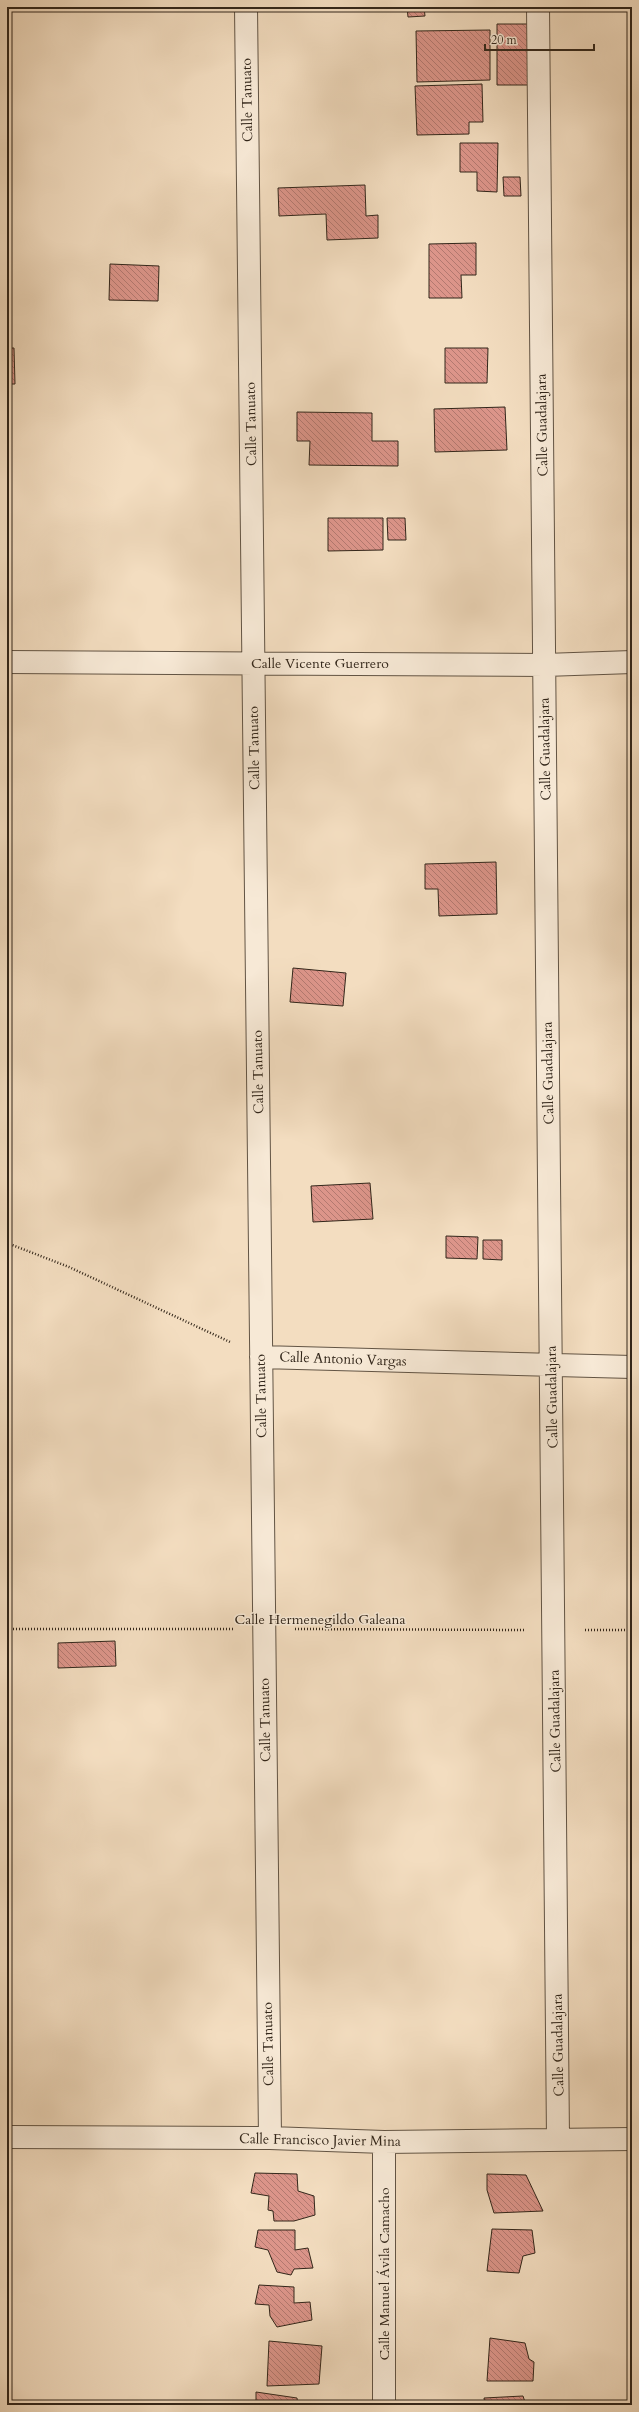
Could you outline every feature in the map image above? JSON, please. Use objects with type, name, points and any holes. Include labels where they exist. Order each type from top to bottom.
[{"type":"street","name":"Calle Tanuato","points":[[246,7],[270,2138]]},
{"type":"street","name":"Calle Guadalajara","points":[[538,7],[558,2139]]},
{"type":"street","name":"Calle Vicente Guerrero","points":[[7,662],[253,662],[545,665],[632,662]]},
{"type":"street","name":"Calle Antonio Vargas","points":[[261,1357],[632,1367]]},
{"type":"street","name":"Calle Francisco Javier Mina","points":[[7,2137],[270,2138],[384,2142],[632,2139]]},
{"type":"street","name":"Calle Manuel Ávila Camacho","points":[[384,2142],[384,2405]]},
{"type":"path","name":"Calle Antonio Vargas","points":[[7,1243],[69,1267],[261,1357]]},
{"type":"path","name":"Calle Hermenegildo Galeana","points":[[7,1629],[632,1630]]},
{"type":"building","points":[[407,7],[424,7],[425,16],[408,17]]},
{"type":"building","points":[[497,24],[529,24],[529,85],[497,85]]},
{"type":"building","points":[[490,30],[490,80],[417,82],[416,31]]},
{"type":"building","points":[[482,84],[483,122],[469,122],[469,134],[417,135],[415,86]]},
{"type":"building","points":[[460,143],[498,143],[497,192],[477,191],[477,172],[460,172]]},
{"type":"building","points":[[503,177],[520,177],[521,196],[504,196]]},
{"type":"building","points":[[365,185],[366,216],[378,215],[378,238],[327,240],[326,214],[279,216],[278,188]]},
{"type":"building","points":[[476,243],[476,275],[461,275],[462,298],[429,298],[429,244]]},
{"type":"building","points":[[110,264],[159,266],[158,301],[109,300]]},
{"type":"building","points":[[7,348],[14,348],[15,384],[7,384]]},
{"type":"building","points":[[445,348],[488,348],[487,383],[445,383]]},
{"type":"building","points":[[505,407],[507,450],[435,452],[434,409]]},
{"type":"building","points":[[297,412],[372,413],[372,441],[398,441],[398,466],[309,465],[310,441],[297,441]]},
{"type":"building","points":[[328,518],[383,518],[383,550],[328,551]]},
{"type":"building","points":[[387,518],[405,518],[406,540],[388,540]]},
{"type":"building","points":[[496,862],[497,914],[439,916],[438,889],[425,889],[425,864]]},
{"type":"building","points":[[293,968],[346,973],[343,1006],[290,1002]]},
{"type":"building","points":[[370,1183],[373,1219],[313,1222],[311,1186]]},
{"type":"building","points":[[446,1236],[478,1237],[477,1259],[446,1258]]},
{"type":"building","points":[[483,1240],[502,1240],[502,1260],[483,1259]]},
{"type":"building","points":[[115,1641],[116,1666],[58,1668],[58,1643]]},
{"type":"building","points":[[255,2173],[297,2174],[298,2191],[314,2196],[315,2215],[294,2221],[274,2221],[273,2211],[268,2210],[269,2196],[251,2193]]},
{"type":"building","points":[[487,2174],[526,2175],[543,2211],[494,2213],[487,2190]]},
{"type":"building","points":[[492,2229],[532,2230],[535,2253],[523,2256],[519,2273],[487,2271]]},
{"type":"building","points":[[258,2230],[295,2230],[295,2250],[308,2248],[313,2268],[294,2269],[291,2275],[277,2272],[268,2250],[255,2247]]},
{"type":"building","points":[[259,2285],[294,2287],[294,2303],[310,2302],[312,2320],[277,2327],[270,2316],[269,2305],[255,2304]]},
{"type":"building","points":[[490,2338],[525,2343],[529,2359],[534,2362],[533,2381],[487,2381]]},
{"type":"building","points":[[269,2341],[322,2346],[319,2384],[267,2386]]},
{"type":"building","points":[[256,2392],[297,2398],[298,2405],[256,2405]]},
{"type":"building","points":[[523,2396],[526,2405],[485,2405],[484,2398]]}]
